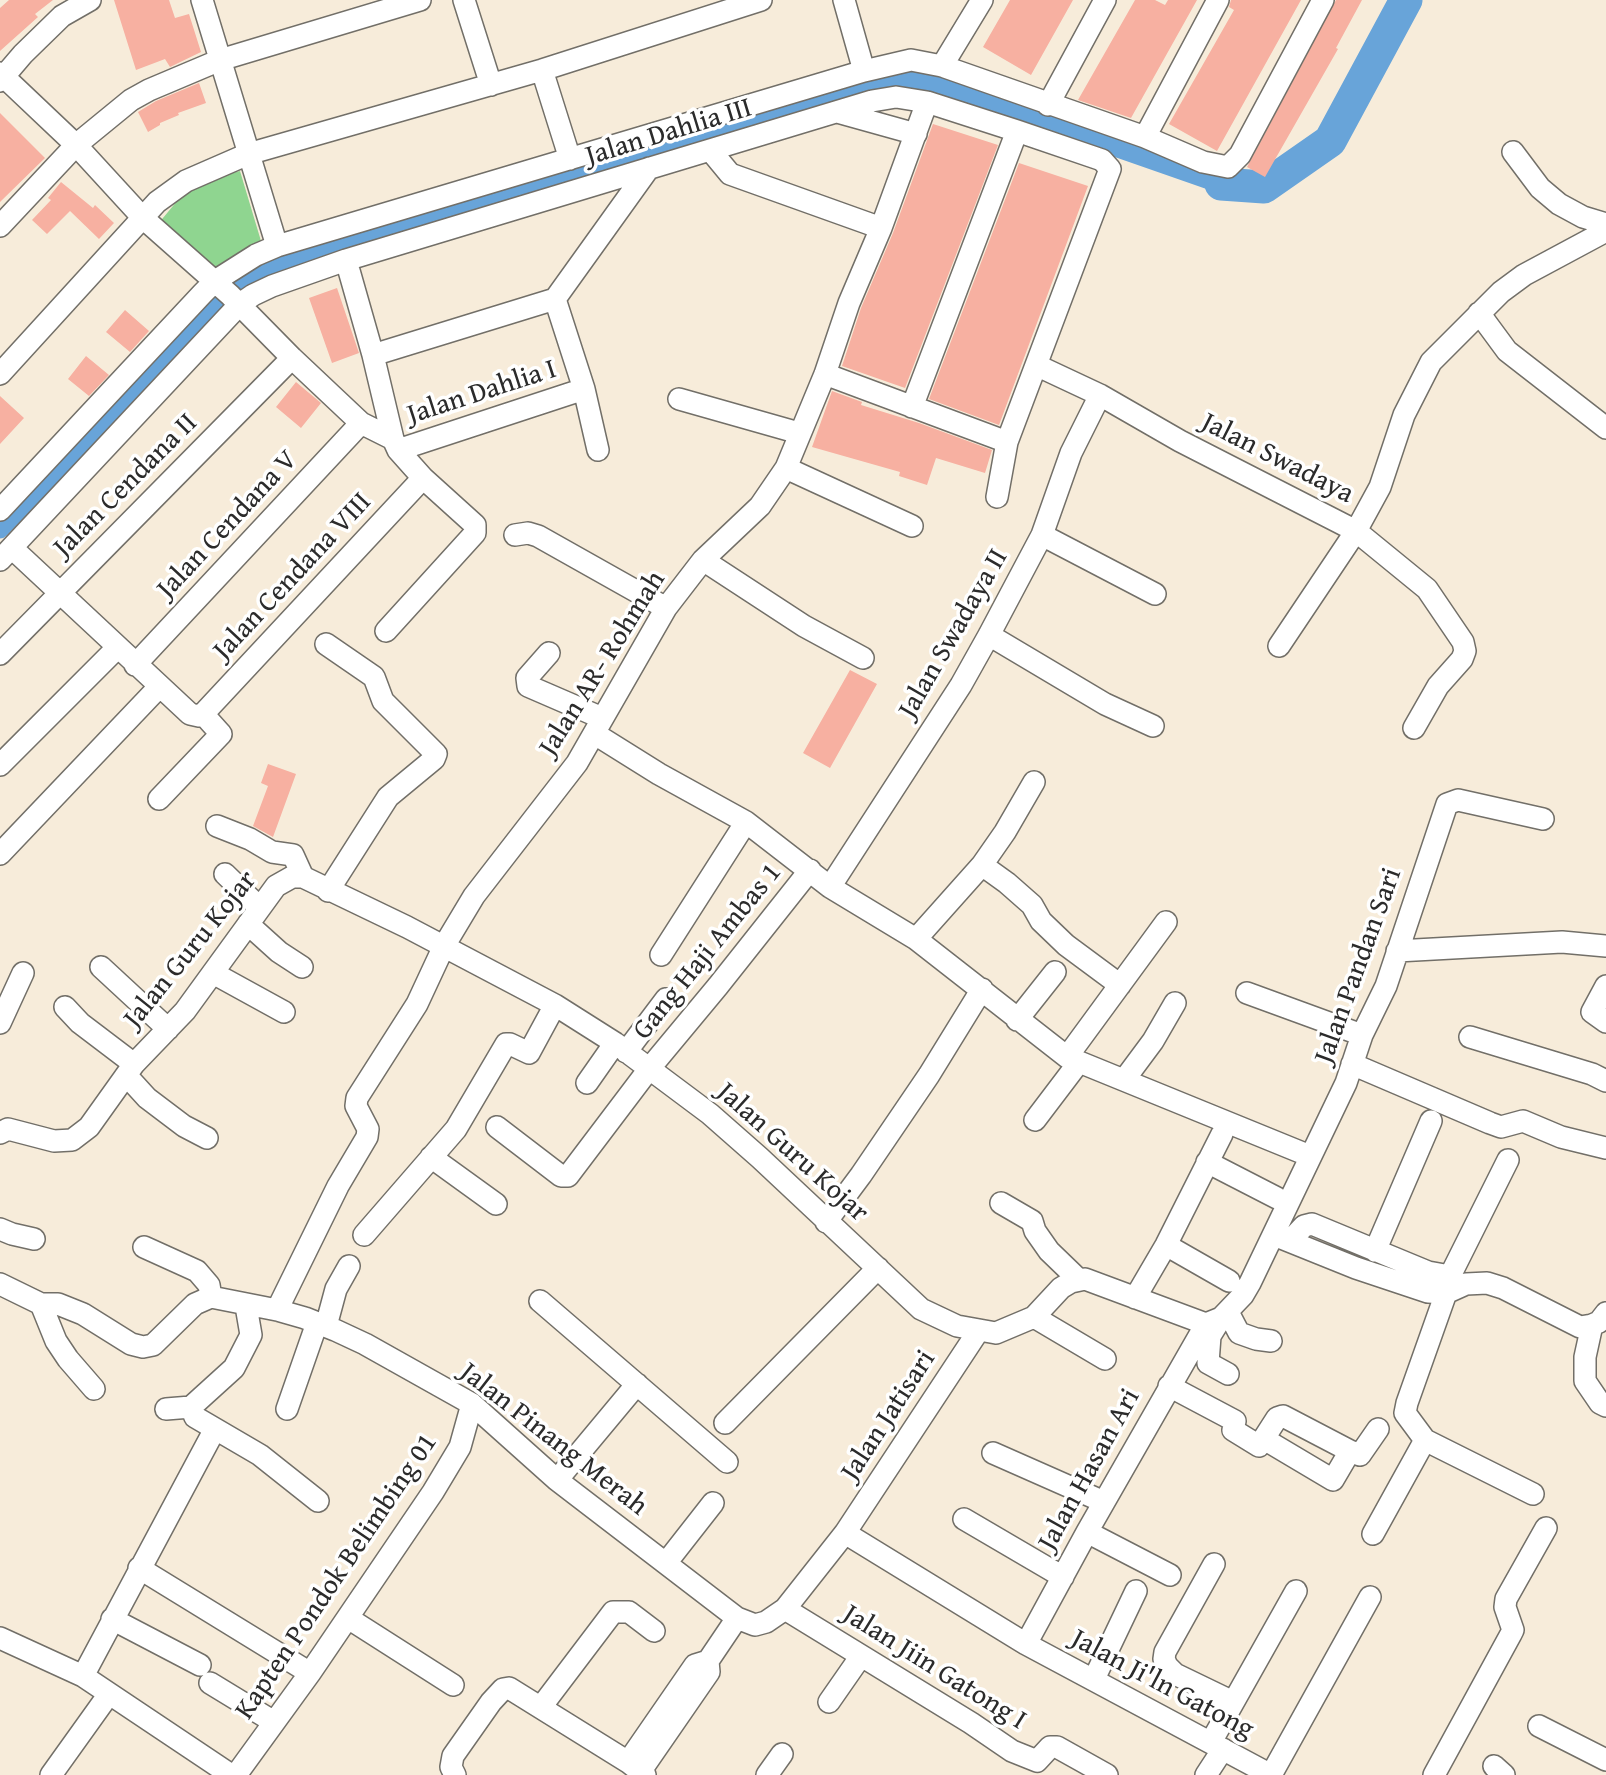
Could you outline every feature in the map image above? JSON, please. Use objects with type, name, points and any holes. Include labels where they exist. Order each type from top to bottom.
[{"type":"street","points":[[90,0],[62,16],[1,77],[76,145],[143,218],[226,291],[361,423],[396,445],[424,478],[475,525],[475,533],[386,631]]},
{"type":"street","points":[[202,0],[277,246]]},
{"type":"street","points":[[0,226],[76,145],[131,100],[149,90],[220,60],[420,0]]},
{"type":"street","points":[[464,0],[491,85]]},
{"type":"street","points":[[0,374],[157,202],[186,181],[248,154],[542,70],[761,0]]},
{"type":"street","points":[[844,0],[864,71]]},
{"type":"street","points":[[942,66],[982,0]]},
{"type":"street","points":[[1048,105],[1105,0]]},
{"type":"street","points":[[1145,137],[1218,0]]},
{"type":"street","points":[[159,799],[221,734],[203,714],[190,714],[59,594],[6,554],[256,255],[277,246],[864,71],[911,60],[942,66],[1145,137],[1203,162],[1228,167],[1240,155],[1323,0]]},
{"type":"street","points":[[542,70],[570,159]]},
{"type":"street","name":"Jalan Dahlia III","points":[[226,291],[272,286],[346,260],[649,168],[837,111],[895,97],[927,102],[1017,131],[1102,160],[1109,166],[1110,174],[1036,365]]},
{"type":"street","name":"Jalan AR- Rohmah","points":[[277,1310],[338,1186],[367,1138],[368,1129],[356,1106],[357,1098],[417,1004],[444,946],[474,896],[578,763],[666,608],[702,560],[760,506],[786,468],[825,374],[849,303],[881,228],[927,102]]},
{"type":"street","points":[[837,111],[916,134]]},
{"type":"street","points":[[912,407],[1017,131]]},
{"type":"street","points":[[711,151],[730,174],[881,228]]},
{"type":"street","points":[[1513,152],[1540,188],[1559,204],[1583,217],[1606,224]]},
{"type":"street","points":[[380,353],[555,299],[649,168]]},
{"type":"street","name":"Jalan Swadaya","points":[[1036,365],[1100,395],[1180,441],[1356,531],[1380,487],[1404,415],[1431,362],[1501,292],[1524,275],[1606,231]]},
{"type":"street","points":[[346,260],[380,353],[396,445]]},
{"type":"street","points":[[0,509],[226,291]]},
{"type":"street","points":[[555,299],[584,389],[598,450]]},
{"type":"street","points":[[1479,313],[1507,351],[1606,428]]},
{"type":"street","name":"Jalan Cendana II","points":[[0,654],[292,358]]},
{"type":"street","points":[[997,497],[1007,442],[1036,365]]},
{"type":"street","points":[[825,374],[1007,442]]},
{"type":"street","name":"Jalan Dahlia I","points":[[396,445],[584,389]]},
{"type":"street","name":"Jalan Swadaya II","points":[[830,887],[961,685],[989,635],[1042,535],[1071,453],[1100,395]]},
{"type":"street","points":[[679,399],[803,424]]},
{"type":"street","name":"Jalan Cendana V","points":[[135,665],[361,423]]},
{"type":"street","points":[[786,468],[912,526]]},
{"type":"street","name":"Jalan Cendana VIII","points":[[203,714],[424,478]]},
{"type":"street","points":[[1279,646],[1356,531],[1427,589],[1463,642],[1465,651],[1462,659],[1444,678],[1414,728]]},
{"type":"street","points":[[515,535],[538,536],[666,608]]},
{"type":"street","points":[[1042,535],[1154,594]]},
{"type":"street","points":[[702,560],[804,626],[863,658]]},
{"type":"street","points":[[989,635],[1105,704],[1153,726]]},
{"type":"street","points":[[326,644],[374,677],[383,701],[436,754],[387,797],[328,891]]},
{"type":"street","points":[[0,765],[117,648]]},
{"type":"street","points":[[549,653],[527,678],[528,686],[599,726],[659,774],[746,822],[830,887],[916,939],[982,989],[1017,1020],[1073,1059],[1310,1156]]},
{"type":"street","points":[[0,854],[159,687]]},
{"type":"street","points":[[916,939],[982,865],[1034,782]]},
{"type":"street","name":"Jalan Pandan Sari","points":[[1282,1238],[1310,1156],[1346,1083],[1362,1035],[1387,986],[1447,804],[1458,800],[1543,819]]},
{"type":"street","points":[[661,955],[746,822]]},
{"type":"street","points":[[217,826],[250,839],[272,852],[293,855],[303,877]]},
{"type":"street","points":[[982,865],[1032,905],[1041,921],[1066,945],[1120,985]]},
{"type":"street","name":"Gang Haji Ambas 1","points":[[497,1127],[561,1176],[568,1176],[649,1069],[810,870]]},
{"type":"street","points":[[225,874],[279,952],[302,967]]},
{"type":"street","name":"Jalan Guru Kojar","points":[[3,1128],[54,1142],[72,1140],[89,1127],[130,1070],[186,1011],[283,880],[303,877],[444,946],[555,1005],[621,1047],[710,1114],[921,1309],[957,1326],[996,1333],[1034,1317],[1054,1293],[1078,1279]]},
{"type":"street","points":[[1035,1120],[1120,985],[1166,922]]},
{"type":"street","points":[[1397,951],[1562,942],[1606,946]]},
{"type":"street","points":[[101,967],[168,1029]]},
{"type":"street","points":[[0,1023],[23,972]]},
{"type":"street","points":[[1017,1020],[1055,972]]},
{"type":"street","points":[[214,973],[284,1012]]},
{"type":"street","points":[[1606,986],[1592,1012],[1606,1022]]},
{"type":"street","points":[[826,1222],[921,1086],[982,989]]},
{"type":"street","points":[[1247,993],[1362,1035]]},
{"type":"street","points":[[587,1083],[666,999]]},
{"type":"street","points":[[1124,1080],[1153,1041],[1175,1003]]},
{"type":"street","points":[[364,1235],[456,1129],[506,1044],[529,1053],[555,1005]]},
{"type":"street","points":[[65,1007],[130,1070],[148,1098],[184,1126],[208,1138]]},
{"type":"street","points":[[1470,1037],[1592,1074],[1606,1081]]},
{"type":"street","points":[[1352,1064],[1490,1123],[1501,1126],[1523,1121],[1562,1137],[1606,1149]]},
{"type":"street","points":[[1376,1251],[1431,1121]]},
{"type":"street","points":[[1135,1298],[1166,1245],[1222,1134]]},
{"type":"street","points":[[432,1157],[496,1204]]},
{"type":"street","points":[[1508,1160],[1448,1285],[1405,1413],[1425,1440],[1533,1494]]},
{"type":"street","points":[[1207,1162],[1277,1198]]},
{"type":"street","points":[[1001,1203],[1032,1221],[1035,1231],[1049,1251],[1078,1279],[1085,1279],[1135,1298],[1218,1318],[1239,1333],[1271,1341]]},
{"type":"street","points":[[1228,1374],[1208,1363],[1210,1336],[1218,1318],[1243,1295],[1282,1238],[1304,1226],[1312,1224],[1428,1272],[1448,1285]]},
{"type":"street","points":[[0,1229],[34,1239]]},
{"type":"street","points":[[1282,1238],[1356,1268],[1428,1292],[1448,1285],[1487,1283],[1503,1288],[1580,1327],[1599,1319]]},
{"type":"street","points":[[1166,1245],[1228,1281]]},
{"type":"street","points":[[0,1284],[41,1304],[58,1304],[83,1314],[131,1345],[153,1345],[195,1304],[211,1297],[209,1284],[197,1271],[144,1247]]},
{"type":"street","points":[[286,1409],[349,1266]]},
{"type":"street","points":[[725,1423],[878,1268]]},
{"type":"street","name":"Jalan Pinang Merah","points":[[211,1297],[277,1310],[322,1324],[365,1344],[472,1404],[556,1480],[737,1618]]},
{"type":"street","points":[[540,1301],[727,1462]]},
{"type":"street","points":[[41,1304],[62,1350],[94,1389]]},
{"type":"street","points":[[166,1409],[191,1407],[234,1368],[251,1335],[246,1306]]},
{"type":"street","points":[[1034,1317],[1105,1359]]},
{"type":"street","name":"Jalan Hasan Ari","points":[[1026,1644],[1169,1386],[1218,1318]]},
{"type":"street","points":[[1599,1319],[1585,1357],[1585,1381],[1600,1403],[1606,1406]]},
{"type":"street","name":"Jalan Jatisari","points":[[845,1533],[979,1330]]},
{"type":"street","points":[[556,1480],[636,1384]]},
{"type":"street","points":[[1169,1386],[1235,1421],[1233,1430],[1258,1449],[1333,1480],[1350,1451]]},
{"type":"street","name":"Kapten Pondok Belimbing 01","points":[[236,1775],[310,1673],[433,1492],[460,1447],[472,1404]]},
{"type":"street","points":[[191,1407],[195,1417],[260,1455],[318,1501]]},
{"type":"street","points":[[1258,1449],[1277,1418],[1283,1416],[1360,1455],[1378,1429]]},
{"type":"street","points":[[83,1676],[215,1429]]},
{"type":"street","points":[[1373,1534],[1425,1440]]},
{"type":"street","points":[[993,1453],[1104,1502]]},
{"type":"street","points":[[666,1563],[713,1503]]},
{"type":"street","points":[[964,1519],[1063,1577]]},
{"type":"street","points":[[1434,1775],[1513,1630],[1505,1607],[1506,1599],[1546,1528]]},
{"type":"street","points":[[1087,1532],[1170,1575]]},
{"type":"street","points":[[455,1775],[451,1767],[453,1756],[481,1714],[503,1689],[515,1690],[638,1769],[709,1672],[708,1661],[737,1618],[755,1625],[766,1622],[785,1609],[845,1533]]},
{"type":"street","name":"Jalan Ji'ln Gatong","points":[[845,1533],[1026,1644],[1271,1775]]},
{"type":"street","points":[[1214,1563],[1165,1652],[1164,1659],[1175,1674],[1233,1702]]},
{"type":"street","points":[[139,1568],[310,1673]]},
{"type":"street","points":[[1094,1679],[1136,1591]]},
{"type":"street","points":[[1206,1775],[1233,1702],[1296,1591]]},
{"type":"street","points":[[1271,1775],[1370,1597]]},
{"type":"street","name":"Jalan Jiin Gatong I","points":[[785,1609],[1012,1751],[1037,1761],[1050,1747],[1057,1747],[1107,1775]]},
{"type":"street","points":[[541,1707],[612,1612],[629,1612],[654,1631]]},
{"type":"street","points":[[348,1618],[453,1685]]},
{"type":"street","points":[[112,1619],[205,1674],[274,1722]]},
{"type":"street","points":[[0,1638],[83,1676],[218,1771]]},
{"type":"street","points":[[829,1702],[861,1656]]},
{"type":"street","points":[[51,1775],[109,1693]]},
{"type":"street","points":[[1539,1726],[1606,1760]]},
{"type":"street","points":[[767,1775],[782,1754]]},
{"type":"green space","points":[[240,171],[261,241],[212,276],[158,224],[192,183]]},
{"type":"building","points":[[9,0],[53,0],[35,14],[38,17],[0,51],[0,8]]},
{"type":"building","points":[[114,0],[169,0],[175,18],[189,14],[201,52],[170,67],[165,59],[136,70]]},
{"type":"building","points":[[1010,0],[1073,0],[1031,75],[983,47]]},
{"type":"building","points":[[1135,0],[1155,0],[1165,5],[1168,0],[1197,0],[1131,118],[1078,100]]},
{"type":"building","points":[[1231,0],[1301,0],[1217,151],[1169,124],[1234,10],[1229,7]]},
{"type":"building","points":[[1336,0],[1362,0],[1336,48],[1338,49],[1265,177],[1247,167]]},
{"type":"building","points":[[199,83],[206,103],[178,113],[179,115],[160,123],[148,132],[138,112],[156,101]]},
{"type":"building","points":[[0,113],[45,158],[0,202]]},
{"type":"building","points":[[933,124],[998,145],[905,388],[842,366],[861,308],[893,233]]},
{"type":"building","points":[[1019,163],[1088,186],[999,425],[929,399]]},
{"type":"building","points":[[61,182],[93,208],[95,205],[114,223],[99,239],[70,211],[47,234],[32,220],[51,200],[48,198]]},
{"type":"building","points":[[337,288],[359,353],[332,363],[309,298]]},
{"type":"building","points":[[125,310],[149,331],[130,352],[106,332]]},
{"type":"building","points":[[86,356],[109,375],[89,396],[68,379]]},
{"type":"building","points":[[296,382],[321,403],[301,428],[276,407]]},
{"type":"building","points":[[832,391],[862,402],[861,405],[992,450],[985,473],[936,458],[927,485],[899,476],[900,472],[812,447]]},
{"type":"building","points":[[0,396],[24,418],[0,444]]},
{"type":"building","points":[[850,670],[877,684],[830,768],[803,753]]},
{"type":"building","points":[[268,764],[296,774],[273,837],[253,826],[268,786],[261,783]]},
{"type":"waterway","points":[[1221,184],[1264,187],[1330,141],[1406,0]]},
{"type":"waterway","points":[[0,529],[244,278],[258,271],[883,82],[910,79],[946,88],[1221,184]]}]
